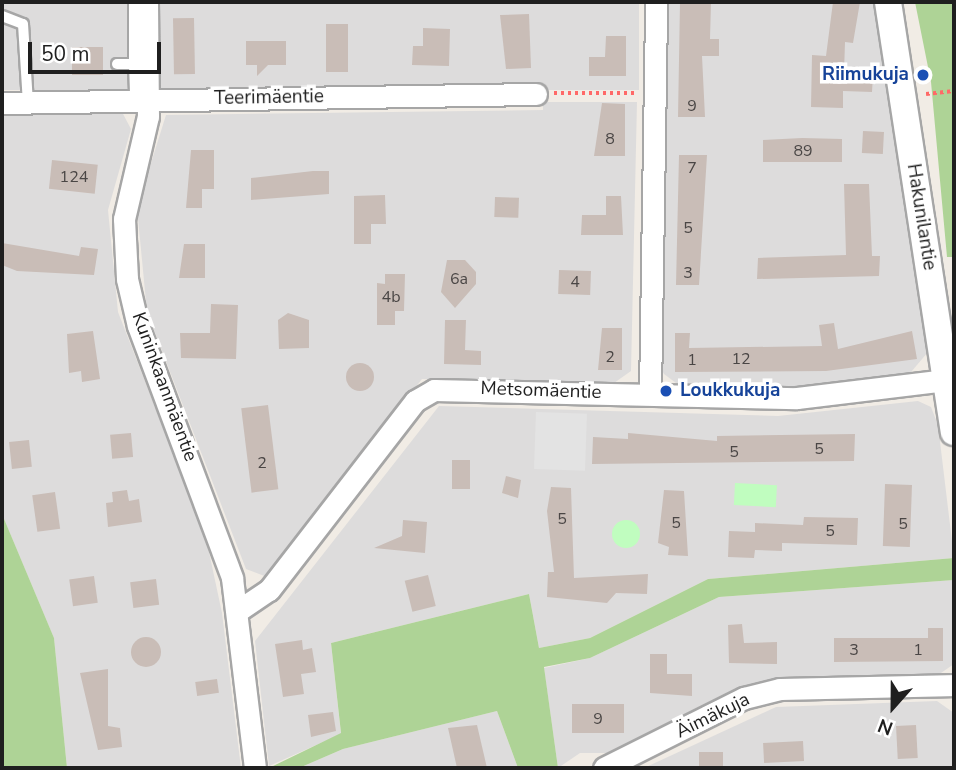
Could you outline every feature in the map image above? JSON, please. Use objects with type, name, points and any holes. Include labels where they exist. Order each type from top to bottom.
[{"type":"street","name":"Kuninkaanmäentie","points":[[147,2],[142,101],[124,219],[127,279],[138,326],[214,519],[239,610],[255,768]]},
{"type":"street","points":[[650,394],[656,2]]},
{"type":"street","name":"Hakunilantie","points":[[888,2],[954,432]]},
{"type":"street","name":"Teerimäentie","points":[[2,103],[536,93]]},
{"type":"street","name":"Metsomäentie","points":[[239,610],[269,590],[424,394],[442,388],[797,398],[946,380]]},
{"type":"street","name":"Äimäkuja","points":[[604,768],[744,698],[780,689],[954,685]]},
{"type":"lane","points":[[134,2],[134,64],[142,101]]},
{"type":"lane","points":[[2,16],[23,24],[28,103]]},
{"type":"lane","points":[[117,64],[134,64]]},
{"type":"path","points":[[926,94],[954,91]]},
{"type":"path","points":[[536,93],[653,92]]},
{"type":"shaded area","points":[[2,2],[639,2],[639,90],[2,90]]},
{"type":"shaded area","points":[[667,2],[875,2],[928,352],[906,378],[787,390],[680,386],[664,374],[659,365]]},
{"type":"shaded area","points":[[543,102],[637,102],[631,371],[614,383],[422,379],[267,577],[246,569],[147,312],[137,208],[166,115],[543,110]]},
{"type":"shaded area","points":[[122,112],[131,129],[108,210],[118,312],[206,538],[222,613],[241,768],[67,768],[54,638],[2,514],[2,116]]},
{"type":"shaded area","points":[[918,401],[931,407],[938,425],[954,558],[708,579],[590,638],[539,648],[529,594],[331,643],[341,734],[269,766],[255,641],[439,406],[778,416]]},
{"type":"shaded area","points":[[536,412],[587,414],[585,471],[534,469]]},
{"type":"shaded area","points":[[954,580],[954,664],[938,675],[757,684],[615,753],[580,753],[558,768],[544,668],[590,658],[719,597]]},
{"type":"shaded area","points":[[937,701],[954,713],[954,768],[644,768],[776,707]]},
{"type":"shaded area","points":[[497,711],[518,768],[299,768],[343,749]]},
{"type":"green space","points":[[915,2],[954,2],[954,257],[947,257],[931,82]]},
{"type":"green space","points":[[735,483],[777,485],[776,507],[734,505]]},
{"type":"green space","points":[[2,514],[54,638],[67,768],[2,768]]},
{"type":"green space","points":[[626,520],[636,524],[640,534],[636,544],[626,548],[616,544],[612,534],[616,524]]},
{"type":"green space","points":[[954,558],[954,580],[719,597],[590,658],[544,667],[558,768],[518,768],[497,711],[343,749],[299,768],[269,768],[341,733],[331,643],[529,594],[539,648],[590,638],[708,579]]},
{"type":"building","points":[[680,2],[711,2],[710,39],[719,39],[719,56],[702,56],[705,117],[678,117]]},
{"type":"building","points":[[833,2],[860,2],[853,43],[845,42],[844,73],[873,74],[872,92],[843,91],[843,108],[811,107],[812,55],[826,56]]},
{"type":"building","points":[[529,14],[531,68],[506,69],[500,15]]},
{"type":"building","points":[[173,18],[194,18],[195,74],[174,74]]},
{"type":"building","points":[[326,24],[348,24],[348,72],[326,72]]},
{"type":"building","points":[[423,28],[450,29],[449,66],[412,65],[413,46],[423,46]]},
{"type":"building","points":[[606,36],[626,36],[626,76],[589,76],[589,57],[605,57]]},
{"type":"building","points":[[246,41],[286,41],[286,65],[268,65],[257,76],[257,65],[246,65]]},
{"type":"building","points":[[72,47],[103,47],[103,75],[72,75]]},
{"type":"building","points":[[602,103],[625,104],[625,156],[594,156]]},
{"type":"building","points":[[863,131],[884,132],[883,154],[862,153]]},
{"type":"building","points":[[842,139],[842,162],[763,162],[763,140]]},
{"type":"building","points":[[191,150],[214,150],[214,189],[202,189],[202,208],[186,208]]},
{"type":"building","points":[[679,155],[707,155],[699,285],[676,285]]},
{"type":"building","points":[[52,160],[98,165],[95,194],[49,189]]},
{"type":"building","points":[[329,171],[329,194],[251,200],[251,178]]},
{"type":"building","points":[[844,184],[869,184],[872,256],[880,256],[879,276],[757,279],[758,258],[846,255]]},
{"type":"building","points":[[385,195],[386,224],[371,224],[371,244],[354,244],[354,196]]},
{"type":"building","points":[[606,196],[621,196],[623,235],[581,235],[582,215],[606,215]]},
{"type":"building","points":[[495,197],[519,198],[518,218],[494,217]]},
{"type":"building","points":[[2,243],[79,256],[81,247],[98,249],[94,275],[17,271],[2,265]]},
{"type":"building","points":[[184,244],[205,244],[205,278],[179,278]]},
{"type":"building","points":[[447,260],[465,260],[476,272],[476,284],[455,308],[441,292]]},
{"type":"building","points":[[559,270],[591,271],[590,295],[558,294]]},
{"type":"building","points":[[385,274],[405,274],[404,311],[395,311],[395,325],[377,325],[377,283],[385,284]]},
{"type":"building","points":[[211,304],[238,305],[236,359],[181,358],[180,333],[210,333]]},
{"type":"building","points":[[288,313],[309,320],[309,348],[279,349],[278,320]]},
{"type":"building","points":[[445,320],[466,320],[465,350],[481,351],[481,365],[444,364]]},
{"type":"building","points":[[834,323],[838,349],[912,331],[917,359],[826,371],[675,372],[675,333],[690,333],[689,348],[822,346],[819,325]]},
{"type":"building","points":[[602,328],[622,328],[622,370],[598,370]]},
{"type":"building","points":[[93,331],[100,379],[82,382],[81,371],[69,373],[67,334]]},
{"type":"building","points":[[360,363],[370,367],[374,377],[370,387],[360,391],[350,387],[346,377],[350,367]]},
{"type":"building","points":[[268,405],[278,489],[252,493],[241,408]]},
{"type":"building","points":[[131,433],[133,457],[112,459],[110,435]]},
{"type":"building","points":[[628,433],[717,441],[717,436],[855,434],[854,461],[592,464],[593,437],[628,439]]},
{"type":"building","points":[[29,440],[32,467],[12,469],[9,442]]},
{"type":"building","points":[[452,460],[470,460],[470,489],[452,489]]},
{"type":"building","points":[[506,476],[521,480],[518,498],[502,493]]},
{"type":"building","points":[[885,484],[912,485],[910,547],[883,546]]},
{"type":"building","points":[[551,487],[571,488],[574,578],[648,574],[647,594],[616,593],[607,603],[547,597],[548,572],[554,572],[547,511]]},
{"type":"building","points":[[127,490],[129,501],[139,499],[142,522],[108,527],[106,503],[113,502],[112,492]]},
{"type":"building","points":[[664,490],[684,491],[688,556],[668,555],[669,547],[658,543]]},
{"type":"building","points":[[55,492],[60,529],[37,532],[32,495]]},
{"type":"building","points":[[804,517],[858,518],[857,545],[782,543],[782,551],[755,550],[754,558],[728,557],[729,531],[755,532],[755,523],[803,525]]},
{"type":"building","points":[[403,520],[427,522],[425,553],[374,548],[402,536]]},
{"type":"building","points":[[428,575],[436,606],[412,612],[405,581]]},
{"type":"building","points":[[94,576],[98,603],[73,606],[69,579]]},
{"type":"building","points":[[156,579],[159,605],[133,608],[130,582]]},
{"type":"building","points":[[742,624],[744,643],[777,642],[777,664],[729,663],[728,625]]},
{"type":"building","points":[[928,628],[943,628],[943,661],[834,662],[834,638],[928,638]]},
{"type":"building","points":[[146,637],[157,641],[161,652],[157,663],[146,667],[135,663],[131,652],[135,641]]},
{"type":"building","points":[[302,640],[303,650],[312,648],[316,672],[301,674],[304,694],[283,697],[275,644]]},
{"type":"building","points":[[650,654],[667,654],[667,674],[692,674],[692,696],[650,693]]},
{"type":"building","points":[[108,669],[108,726],[120,728],[122,747],[98,750],[80,673]]},
{"type":"building","points":[[217,679],[219,693],[197,696],[195,682]]},
{"type":"building","points":[[572,704],[624,704],[624,733],[572,733]]},
{"type":"building","points":[[333,712],[336,731],[311,737],[308,715]]},
{"type":"building","points":[[477,725],[487,768],[457,768],[448,728]]},
{"type":"building","points":[[916,725],[918,758],[898,759],[896,726]]},
{"type":"building","points":[[803,741],[804,761],[764,763],[763,743]]},
{"type":"building","points":[[699,752],[723,752],[723,768],[699,768]]},
{"type":"place","name":"Riimukuja","points":[[923,75]]},
{"type":"place","name":"Loukkukuja","points":[[666,391]]}]
